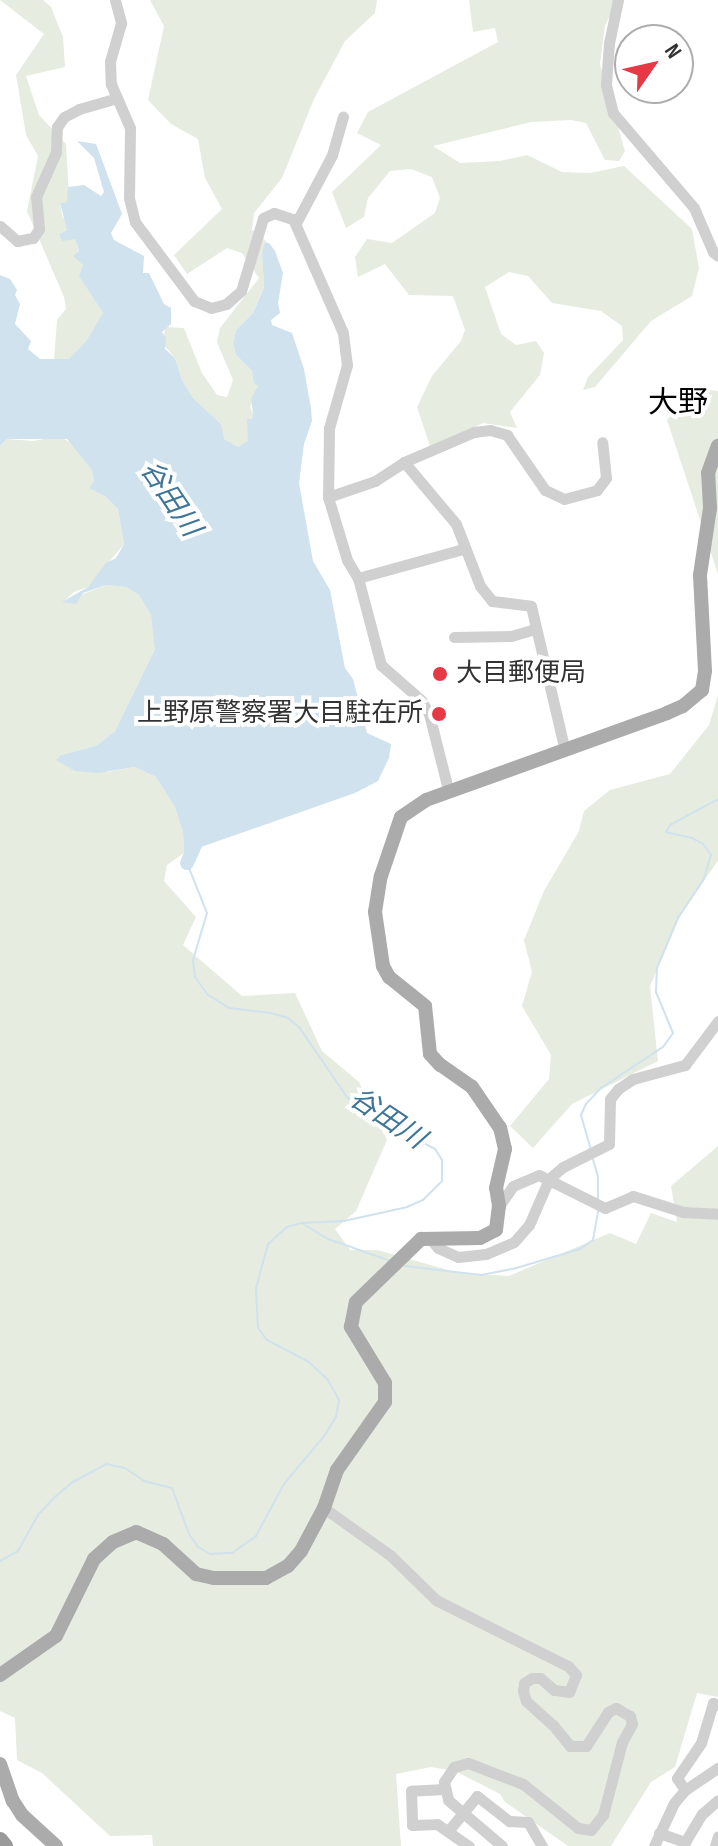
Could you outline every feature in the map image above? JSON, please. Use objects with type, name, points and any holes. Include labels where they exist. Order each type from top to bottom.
[{"type":"highway","points":[[0,1840],[5,1846]]},
{"type":"main road","points":[[0,1675],[56,1636],[94,1559],[113,1542],[136,1532],[163,1544],[196,1574],[214,1578],[266,1578],[288,1566],[301,1551],[324,1508],[337,1470],[373,1420],[387,1393],[385,1383],[356,1340],[351,1327],[356,1302],[412,1244],[429,1237],[480,1238],[496,1230],[499,1206],[496,1188],[505,1149],[500,1128],[472,1087],[440,1065],[430,1054],[425,1006],[389,977],[383,966],[376,929],[377,889],[401,817],[448,789],[683,706],[702,690],[705,671],[700,575],[710,508],[708,473],[718,446]]},
{"type":"main road","points":[[0,1764],[13,1801],[22,1815],[56,1846]]},
{"type":"street","points":[[115,0],[121,23],[110,61],[115,99],[130,128],[131,213],[194,301],[211,308],[226,304],[241,291],[263,218],[274,213],[291,219],[346,346],[347,365],[326,449],[328,497],[347,560],[358,578],[381,665],[421,700],[429,714],[448,789]]},
{"type":"street","points":[[618,0],[609,43],[606,85],[613,113],[694,208],[713,252],[718,256]]},
{"type":"street","points":[[0,226],[17,241],[33,238],[39,229],[36,197],[56,152],[57,127],[64,117],[79,109],[115,99]]},
{"type":"street","points":[[291,219],[332,155],[343,117]]},
{"type":"street","points":[[328,497],[375,481],[404,462],[474,432],[490,430],[507,435],[545,490],[564,499],[597,490],[606,478],[602,442]]},
{"type":"street","points":[[404,462],[456,524],[463,549],[480,586],[492,601],[531,606],[564,747]]},
{"type":"street","points":[[358,578],[463,549]]},
{"type":"street","points":[[454,637],[511,636],[536,629]]},
{"type":"street","points":[[429,1237],[438,1248],[458,1257],[501,1249],[524,1234],[549,1179],[609,1144],[610,1099],[618,1089],[633,1079],[685,1065],[718,1021]]},
{"type":"street","points":[[499,1206],[513,1186],[539,1175],[605,1208],[633,1196],[683,1212],[718,1214]]},
{"type":"street","points":[[324,1508],[390,1555],[436,1600],[568,1666],[576,1675],[569,1692],[561,1693],[540,1678],[524,1683],[523,1691],[526,1701],[570,1746],[586,1746],[608,1712],[616,1708],[630,1716],[632,1724],[622,1742],[601,1822],[591,1830],[578,1828],[523,1784],[468,1763],[454,1767],[446,1776],[448,1800],[502,1846]]},
{"type":"street","points":[[685,1790],[677,1778],[701,1743],[713,1703],[718,1705]]},
{"type":"street","points":[[654,1846],[685,1790],[718,1768]]},
{"type":"street","points":[[445,1789],[411,1791],[412,1825],[437,1824],[469,1846]]},
{"type":"street","points":[[449,1830],[477,1796],[509,1821],[528,1822],[542,1846]]},
{"type":"street","points":[[659,1833],[685,1842],[702,1814],[718,1800]]},
{"type":"street","points":[[715,1846],[718,1836]]},
{"type":"shaded area","points":[[0,0],[43,0],[51,7],[63,37],[65,67],[26,76],[39,115],[66,144],[69,195],[67,202],[60,203],[62,216],[68,224],[67,230],[59,234],[75,239],[83,265],[80,277],[103,313],[86,341],[69,359],[54,360],[57,320],[66,309],[64,297],[27,211],[38,156],[26,135],[16,75],[44,34]]},
{"type":"shaded area","points":[[150,0],[377,0],[375,13],[345,41],[314,99],[282,178],[254,213],[252,230],[267,242],[262,254],[264,286],[253,313],[236,330],[233,343],[236,355],[252,371],[258,386],[250,407],[253,413],[249,441],[238,447],[223,439],[221,424],[193,398],[182,380],[175,358],[163,344],[165,327],[184,328],[202,373],[217,395],[227,397],[233,380],[217,342],[220,328],[259,278],[242,253],[227,248],[187,274],[174,255],[222,209],[205,178],[198,139],[171,124],[148,100],[164,26]]},
{"type":"shaded area","points":[[469,0],[617,0],[605,26],[600,64],[625,151],[619,161],[605,160],[586,123],[571,120],[531,122],[433,146],[460,163],[500,161],[527,155],[562,172],[590,173],[624,166],[692,229],[699,268],[692,296],[651,321],[595,387],[583,390],[588,377],[623,340],[622,326],[601,311],[552,303],[528,276],[509,272],[485,287],[501,334],[516,345],[536,341],[544,353],[540,375],[510,412],[517,428],[483,423],[431,449],[417,407],[432,376],[461,341],[465,330],[453,296],[409,295],[385,264],[358,277],[355,257],[367,239],[392,243],[435,213],[440,198],[432,177],[411,169],[390,171],[368,198],[364,217],[346,228],[332,192],[381,145],[357,133],[368,112],[498,42],[495,28],[473,32]]},
{"type":"shaded area","points":[[692,388],[718,391],[718,574],[667,420]]},
{"type":"shaded area","points":[[60,436],[78,448],[93,470],[94,482],[89,488],[106,497],[118,509],[124,544],[88,587],[74,592],[63,602],[106,585],[126,587],[139,595],[151,615],[156,634],[155,649],[115,731],[96,746],[61,755],[107,772],[135,767],[156,777],[175,807],[183,833],[184,853],[167,865],[164,881],[196,917],[183,945],[242,996],[295,993],[322,1051],[359,1082],[387,1140],[356,1211],[335,1229],[350,1250],[377,1250],[459,1273],[509,1276],[610,1233],[636,1244],[651,1213],[677,1222],[671,1186],[718,1146],[718,1697],[697,1693],[675,1767],[651,1782],[611,1846],[568,1846],[505,1802],[500,1794],[455,1771],[431,1767],[396,1774],[401,1846],[153,1846],[152,1835],[110,1836],[42,1773],[17,1760],[15,1718],[0,1711],[0,446],[7,439],[33,441]]},
{"type":"shaded area","points":[[718,695],[718,861],[683,909],[650,986],[658,1061],[572,1104],[533,1148],[510,1126],[549,1079],[551,1055],[522,1006],[532,972],[524,940],[544,891],[579,831],[584,811],[610,790],[670,774],[709,725]]},
{"type":"water","points":[[77,141],[96,144],[105,168],[122,214],[111,233],[114,240],[144,256],[143,273],[149,273],[164,304],[171,308],[171,324],[162,332],[166,338],[165,349],[175,358],[182,380],[193,398],[221,424],[224,439],[238,447],[248,441],[247,419],[252,419],[251,399],[258,386],[254,383],[252,371],[236,355],[233,343],[236,330],[253,313],[264,287],[262,254],[265,243],[269,243],[275,251],[283,273],[278,303],[280,313],[271,320],[272,325],[292,333],[304,369],[311,408],[312,421],[304,444],[299,483],[313,561],[330,590],[345,668],[353,679],[367,733],[391,744],[389,758],[378,781],[355,793],[184,853],[183,833],[175,807],[156,777],[135,767],[98,773],[75,771],[56,760],[61,755],[96,746],[115,731],[155,649],[151,615],[139,595],[126,587],[106,585],[83,593],[76,604],[62,602],[88,587],[106,563],[116,558],[124,544],[118,509],[106,497],[89,488],[94,481],[92,470],[67,439],[7,439],[0,446],[0,275],[10,279],[17,290],[15,295],[20,304],[15,324],[31,341],[28,349],[40,359],[69,359],[86,341],[103,313],[79,276],[83,265],[73,256],[79,251],[75,239],[62,241],[59,234],[67,230],[60,203],[67,202],[68,187],[84,185],[101,196],[104,192],[94,158]]},
{"type":"waterway","points":[[591,1150],[581,1115],[586,1104],[601,1088],[663,1047],[673,1033],[656,992],[657,968],[678,918],[704,879],[711,855],[703,844],[692,838],[666,832],[670,825],[718,799]]},
{"type":"waterway","name":"谷田川","points":[[187,863],[200,834]]},
{"type":"waterway","name":"谷田川","points":[[0,1561],[18,1551],[38,1515],[55,1497],[71,1483],[106,1464],[125,1468],[144,1481],[172,1488],[189,1534],[198,1547],[210,1554],[232,1553],[256,1536],[284,1484],[336,1417],[339,1400],[328,1380],[309,1362],[267,1340],[258,1328],[256,1288],[268,1244],[287,1227],[301,1223],[344,1221],[407,1207],[423,1200],[442,1181],[442,1160],[435,1149],[362,1110],[347,1097],[299,1027],[288,1018],[229,1008],[207,994],[195,977],[193,960],[207,913],[187,863]]},
{"type":"waterway","points":[[592,1156],[598,1177],[598,1201]]},
{"type":"waterway","points":[[405,1266],[481,1275],[513,1269],[580,1249],[593,1240],[598,1211]]},
{"type":"waterway","points":[[302,1223],[328,1239],[388,1260]]},
{"type":"place","name":"大目郵便局","points":[[440,674]]},
{"type":"place","name":"上野原警察署大目駐在所","points":[[439,714]]},
{"type":"district","name":"大野","points":[[678,403]]}]
